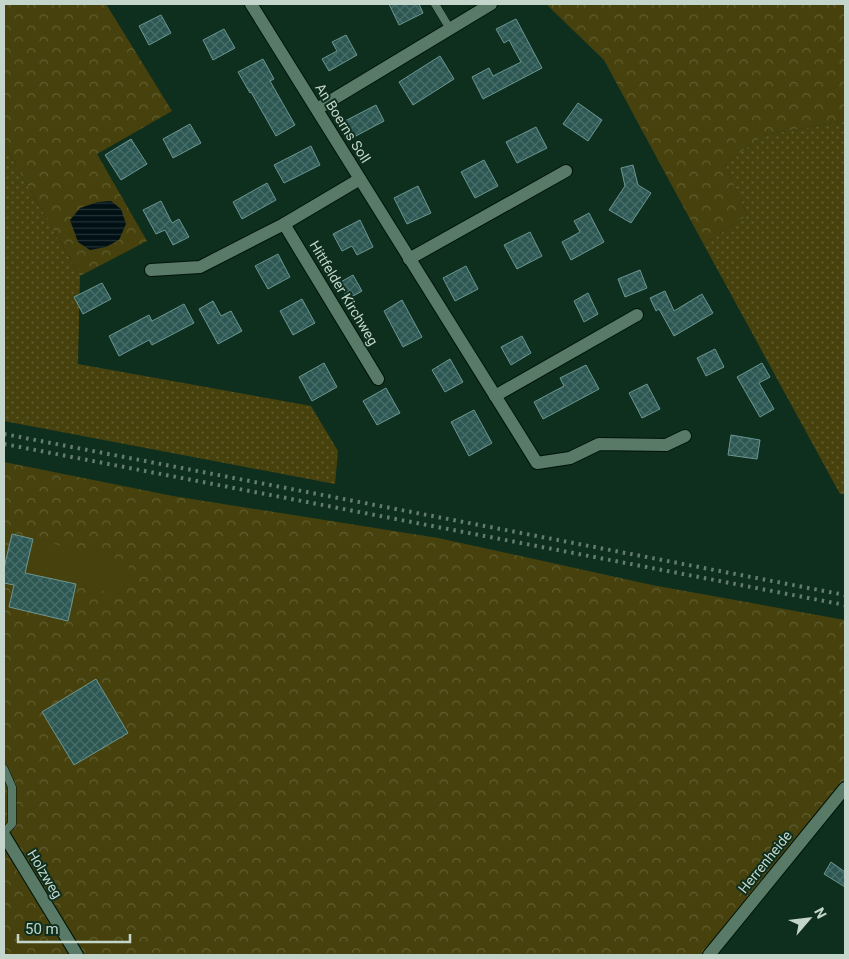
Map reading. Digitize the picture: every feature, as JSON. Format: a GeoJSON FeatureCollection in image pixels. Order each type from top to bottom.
{"type":"FeatureCollection","features":[{"type":"Feature","properties":{"kind":"street","name":"An Boerns Soll"},"geometry":{"type":"LineString","coordinates":[[251,4],[537,463],[570,458],[599,444],[666,446],[685,436]]}},
{"type":"Feature","properties":{"kind":"street"},"geometry":{"type":"LineString","coordinates":[[317,109],[491,4]]}},
{"type":"Feature","properties":{"kind":"street"},"geometry":{"type":"LineString","coordinates":[[409,259],[566,171]]}},
{"type":"Feature","properties":{"kind":"street"},"geometry":{"type":"LineString","coordinates":[[151,270],[200,267],[284,224],[360,179]]}},
{"type":"Feature","properties":{"kind":"street","name":"Hittfelder Kirchweg"},"geometry":{"type":"LineString","coordinates":[[284,224],[378,379]]}},
{"type":"Feature","properties":{"kind":"street"},"geometry":{"type":"LineString","coordinates":[[495,396],[637,315]]}},
{"type":"Feature","properties":{"kind":"street","name":"Herrenheide"},"geometry":{"type":"LineString","coordinates":[[709,955],[845,788]]}},
{"type":"Feature","properties":{"kind":"street","name":"Holzweg"},"geometry":{"type":"LineString","coordinates":[[4,833],[77,955]]}},
{"type":"Feature","properties":{"kind":"lane"},"geometry":{"type":"LineString","coordinates":[[435,4],[450,29]]}},
{"type":"Feature","properties":{"kind":"lane"},"geometry":{"type":"LineString","coordinates":[[4,769],[12,787],[12,824],[4,833]]}},
{"type":"Feature","properties":{"kind":"green space"},"geometry":{"type":"Polygon","coordinates":[[[4,4],[106,4],[172,111],[97,154],[147,241],[80,276],[4,145],[4,4]]]}},
{"type":"Feature","properties":{"kind":"green space"},"geometry":{"type":"Polygon","coordinates":[[[546,4],[845,4],[845,121],[764,135],[725,164],[747,215],[704,245],[604,60],[546,4]]]}},
{"type":"Feature","properties":{"kind":"green space"},"geometry":{"type":"Polygon","coordinates":[[[845,121],[845,494],[840,494],[704,245],[747,215],[725,164],[764,135],[845,121]]]}},
{"type":"Feature","properties":{"kind":"green space"},"geometry":{"type":"Polygon","coordinates":[[[4,145],[80,276],[78,364],[311,406],[338,451],[335,484],[4,421],[4,145]]]}},
{"type":"Feature","properties":{"kind":"green space"},"geometry":{"type":"Polygon","coordinates":[[[4,462],[173,496],[438,538],[652,585],[845,620],[845,788],[709,955],[4,955],[4,462]]]}},
{"type":"Feature","properties":{"kind":"green space"},"geometry":{"type":"Polygon","coordinates":[[[33,539],[130,562],[122,595],[25,573],[33,539]]]}},
{"type":"Feature","properties":{"kind":"shaded area"},"geometry":{"type":"Polygon","coordinates":[[[111,201],[121,209],[126,224],[119,240],[106,247],[90,250],[78,242],[70,220],[80,208],[98,202],[111,201]]]}},
{"type":"Feature","properties":{"kind":"building"},"geometry":{"type":"Polygon","coordinates":[[[389,4],[419,4],[423,13],[399,25],[389,4]]]}},
{"type":"Feature","properties":{"kind":"building"},"geometry":{"type":"Polygon","coordinates":[[[161,15],[171,33],[149,45],[139,26],[161,15]]]}},
{"type":"Feature","properties":{"kind":"building"},"geometry":{"type":"Polygon","coordinates":[[[516,19],[542,68],[483,99],[472,77],[489,68],[493,76],[521,62],[509,40],[504,43],[496,29],[516,19]]]}},
{"type":"Feature","properties":{"kind":"building"},"geometry":{"type":"Polygon","coordinates":[[[224,29],[235,48],[213,60],[203,40],[224,29]]]}},
{"type":"Feature","properties":{"kind":"building"},"geometry":{"type":"Polygon","coordinates":[[[346,35],[357,55],[329,71],[322,59],[337,51],[332,42],[346,35]]]}},
{"type":"Feature","properties":{"kind":"building"},"geometry":{"type":"Polygon","coordinates":[[[440,56],[454,79],[413,105],[399,82],[440,56]]]}},
{"type":"Feature","properties":{"kind":"building"},"geometry":{"type":"Polygon","coordinates":[[[263,59],[274,79],[270,81],[295,125],[276,136],[238,72],[263,59]]]}},
{"type":"Feature","properties":{"kind":"building"},"geometry":{"type":"Polygon","coordinates":[[[578,103],[602,120],[588,141],[563,124],[578,103]]]}},
{"type":"Feature","properties":{"kind":"building"},"geometry":{"type":"Polygon","coordinates":[[[376,105],[384,121],[354,137],[345,121],[376,105]]]}},
{"type":"Feature","properties":{"kind":"building"},"geometry":{"type":"Polygon","coordinates":[[[190,124],[201,143],[173,158],[163,139],[190,124]]]}},
{"type":"Feature","properties":{"kind":"building"},"geometry":{"type":"Polygon","coordinates":[[[536,127],[547,148],[517,163],[506,142],[536,127]]]}},
{"type":"Feature","properties":{"kind":"building"},"geometry":{"type":"Polygon","coordinates":[[[131,139],[147,164],[121,180],[105,155],[131,139]]]}},
{"type":"Feature","properties":{"kind":"building"},"geometry":{"type":"Polygon","coordinates":[[[311,146],[320,165],[284,183],[274,165],[311,146]]]}},
{"type":"Feature","properties":{"kind":"building"},"geometry":{"type":"Polygon","coordinates":[[[484,160],[498,186],[475,198],[461,172],[484,160]]]}},
{"type":"Feature","properties":{"kind":"building"},"geometry":{"type":"Polygon","coordinates":[[[633,165],[638,185],[651,193],[631,223],[609,210],[625,186],[621,168],[633,165]]]}},
{"type":"Feature","properties":{"kind":"building"},"geometry":{"type":"Polygon","coordinates":[[[267,183],[276,200],[242,219],[233,202],[267,183]]]}},
{"type":"Feature","properties":{"kind":"building"},"geometry":{"type":"Polygon","coordinates":[[[418,186],[431,213],[407,224],[394,198],[418,186]]]}},
{"type":"Feature","properties":{"kind":"building"},"geometry":{"type":"Polygon","coordinates":[[[161,201],[172,223],[179,219],[189,237],[173,245],[165,230],[156,234],[143,210],[161,201]]]}},
{"type":"Feature","properties":{"kind":"building"},"geometry":{"type":"Polygon","coordinates":[[[589,213],[604,242],[571,260],[562,242],[580,232],[574,221],[589,213]]]}},
{"type":"Feature","properties":{"kind":"building"},"geometry":{"type":"Polygon","coordinates":[[[360,220],[373,247],[357,255],[352,246],[342,251],[333,234],[360,220]]]}},
{"type":"Feature","properties":{"kind":"building"},"geometry":{"type":"Polygon","coordinates":[[[530,232],[542,256],[517,269],[504,245],[530,232]]]}},
{"type":"Feature","properties":{"kind":"building"},"geometry":{"type":"Polygon","coordinates":[[[278,254],[290,277],[268,289],[255,266],[278,254]]]}},
{"type":"Feature","properties":{"kind":"building"},"geometry":{"type":"Polygon","coordinates":[[[466,266],[478,289],[455,301],[443,278],[466,266]]]}},
{"type":"Feature","properties":{"kind":"building"},"geometry":{"type":"Polygon","coordinates":[[[640,270],[647,288],[625,297],[618,279],[640,270]]]}},
{"type":"Feature","properties":{"kind":"building"},"geometry":{"type":"Polygon","coordinates":[[[353,275],[362,291],[348,299],[339,283],[353,275]]]}},
{"type":"Feature","properties":{"kind":"building"},"geometry":{"type":"Polygon","coordinates":[[[102,283],[111,299],[83,314],[74,297],[102,283]]]}},
{"type":"Feature","properties":{"kind":"building"},"geometry":{"type":"Polygon","coordinates":[[[665,291],[674,311],[702,294],[713,313],[674,336],[659,309],[656,311],[650,298],[665,291]]]}},
{"type":"Feature","properties":{"kind":"building"},"geometry":{"type":"Polygon","coordinates":[[[588,293],[598,314],[584,322],[574,301],[588,293]]]}},
{"type":"Feature","properties":{"kind":"building"},"geometry":{"type":"Polygon","coordinates":[[[302,299],[315,323],[293,335],[280,311],[302,299]]]}},
{"type":"Feature","properties":{"kind":"building"},"geometry":{"type":"Polygon","coordinates":[[[402,300],[422,337],[403,347],[384,311],[402,300]]]}},
{"type":"Feature","properties":{"kind":"building"},"geometry":{"type":"Polygon","coordinates":[[[213,301],[221,316],[231,311],[242,331],[218,344],[199,309],[213,301]]]}},
{"type":"Feature","properties":{"kind":"building"},"geometry":{"type":"Polygon","coordinates":[[[184,304],[194,323],[152,345],[149,340],[119,356],[109,336],[149,315],[152,321],[184,304]]]}},
{"type":"Feature","properties":{"kind":"building"},"geometry":{"type":"Polygon","coordinates":[[[522,336],[531,353],[511,365],[501,347],[522,336]]]}},
{"type":"Feature","properties":{"kind":"building"},"geometry":{"type":"Polygon","coordinates":[[[715,349],[724,367],[706,376],[697,358],[715,349]]]}},
{"type":"Feature","properties":{"kind":"building"},"geometry":{"type":"Polygon","coordinates":[[[450,359],[463,382],[445,392],[432,370],[450,359]]]}},
{"type":"Feature","properties":{"kind":"building"},"geometry":{"type":"Polygon","coordinates":[[[324,363],[337,387],[312,401],[299,377],[324,363]]]}},
{"type":"Feature","properties":{"kind":"building"},"geometry":{"type":"Polygon","coordinates":[[[762,363],[770,377],[759,383],[774,409],[760,417],[737,377],[762,363]]]}},
{"type":"Feature","properties":{"kind":"building"},"geometry":{"type":"Polygon","coordinates":[[[586,365],[599,389],[543,419],[534,402],[564,386],[560,378],[586,365]]]}},
{"type":"Feature","properties":{"kind":"building"},"geometry":{"type":"Polygon","coordinates":[[[647,384],[660,409],[642,418],[629,393],[647,384]]]}},
{"type":"Feature","properties":{"kind":"building"},"geometry":{"type":"Polygon","coordinates":[[[386,388],[400,413],[377,425],[363,401],[386,388]]]}},
{"type":"Feature","properties":{"kind":"building"},"geometry":{"type":"Polygon","coordinates":[[[474,410],[492,443],[469,456],[451,422],[474,410]]]}},
{"type":"Feature","properties":{"kind":"building"},"geometry":{"type":"Polygon","coordinates":[[[731,435],[760,440],[757,459],[728,455],[731,435]]]}},
{"type":"Feature","properties":{"kind":"building"},"geometry":{"type":"Polygon","coordinates":[[[12,534],[33,539],[25,573],[76,584],[68,621],[9,607],[14,585],[4,583],[4,568],[12,534]]]}},
{"type":"Feature","properties":{"kind":"building"},"geometry":{"type":"Polygon","coordinates":[[[96,679],[128,733],[74,765],[42,712],[96,679]]]}},
{"type":"Feature","properties":{"kind":"building"},"geometry":{"type":"Polygon","coordinates":[[[831,862],[845,872],[845,887],[824,874],[831,862]]]}},
{"type":"Feature","properties":{"kind":"railway"},"geometry":{"type":"LineString","coordinates":[[4,434],[845,595]]}},
{"type":"Feature","properties":{"kind":"railway"},"geometry":{"type":"LineString","coordinates":[[4,444],[845,605]]}}]}
